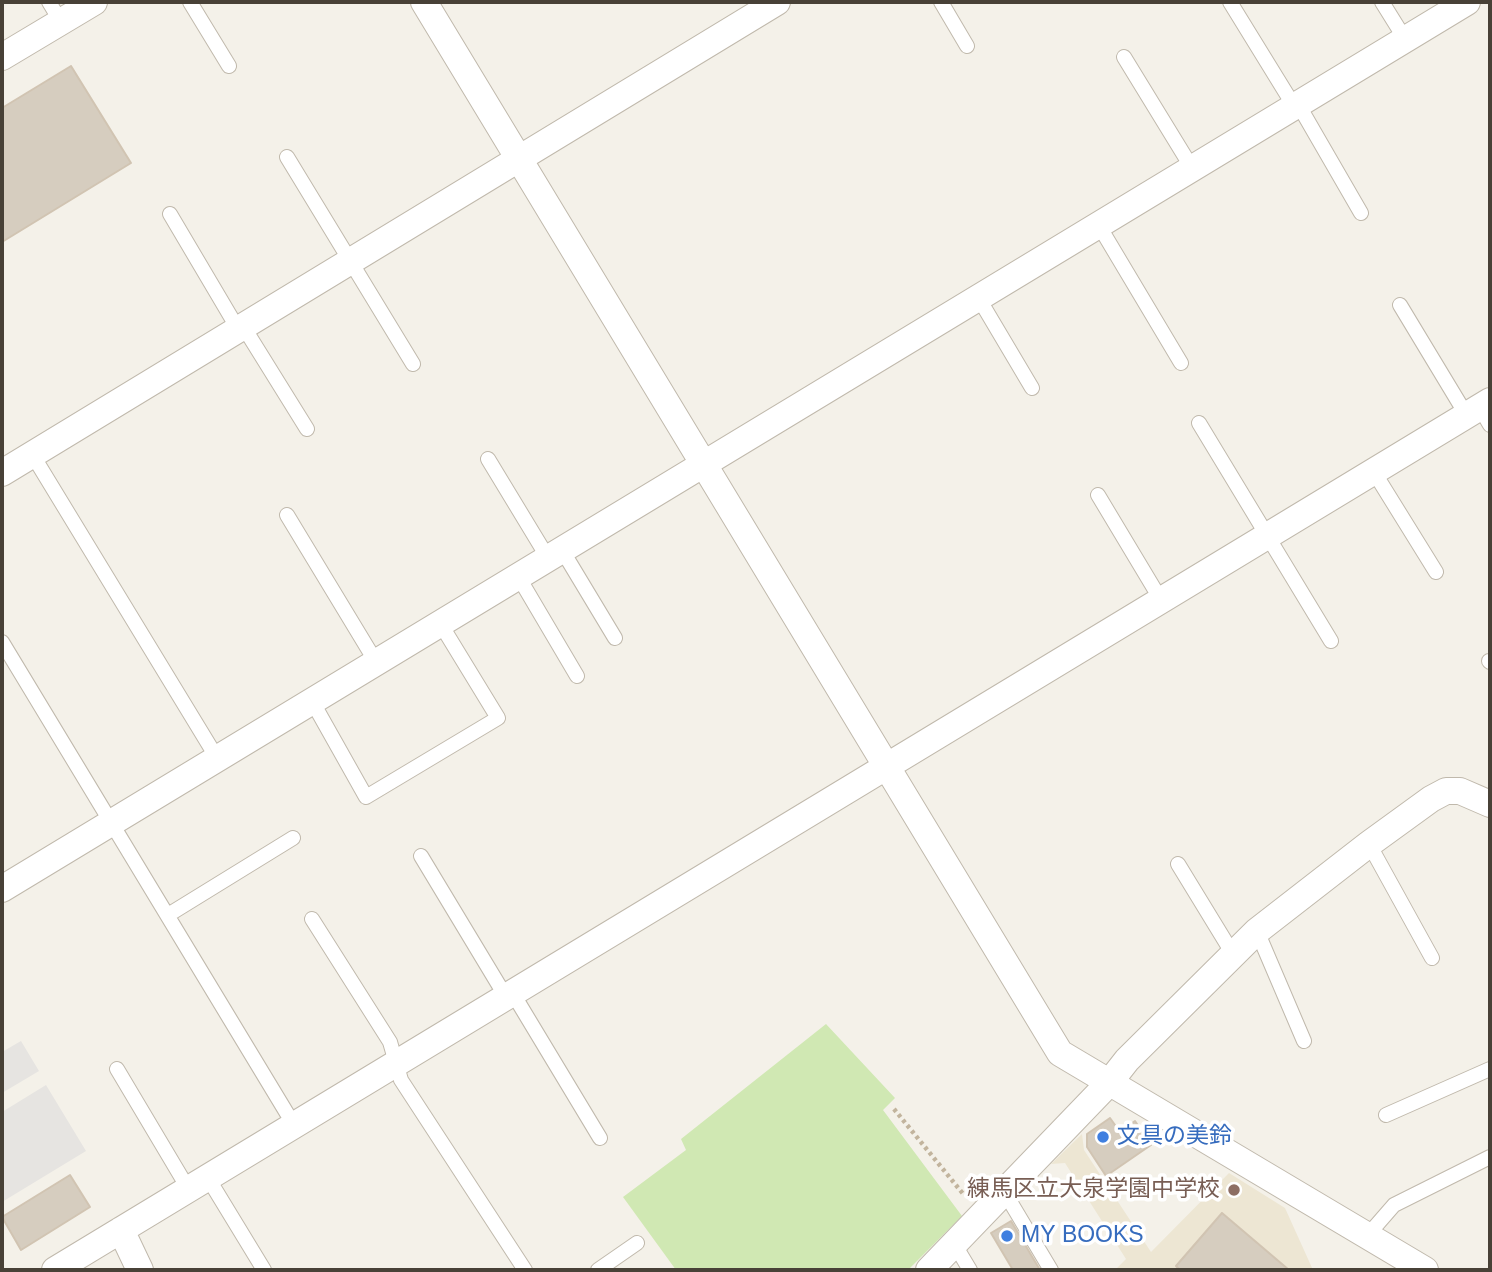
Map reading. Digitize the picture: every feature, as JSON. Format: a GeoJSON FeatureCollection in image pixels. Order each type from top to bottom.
{"type":"FeatureCollection","features":[{"type":"Feature","properties":{"kind":"street"},"geometry":{"type":"LineString","coordinates":[[2,57],[55,12],[94,2]]}},
{"type":"Feature","properties":{"kind":"street"},"geometry":{"type":"LineString","coordinates":[[424,2],[1060,1053],[1425,1270]]}},
{"type":"Feature","properties":{"kind":"street"},"geometry":{"type":"LineString","coordinates":[[2,473],[777,2]]}},
{"type":"Feature","properties":{"kind":"street"},"geometry":{"type":"LineString","coordinates":[[3,886],[1467,2]]}},
{"type":"Feature","properties":{"kind":"street"},"geometry":{"type":"LineString","coordinates":[[55,1270],[1266,536],[1482,412]]}},
{"type":"Feature","properties":{"kind":"street"},"geometry":{"type":"LineString","coordinates":[[929,1270],[1109,1083],[1127,1060],[1257,932],[1368,844],[1431,799],[1447,791],[1460,791],[1490,804]]}},
{"type":"Feature","properties":{"kind":"street"},"geometry":{"type":"LineString","coordinates":[[121,1230],[140,1270]]}},
{"type":"Feature","properties":{"kind":"lane"},"geometry":{"type":"LineString","coordinates":[[190,2],[229,66]]}},
{"type":"Feature","properties":{"kind":"lane"},"geometry":{"type":"LineString","coordinates":[[941,2],[967,46]]}},
{"type":"Feature","properties":{"kind":"lane"},"geometry":{"type":"LineString","coordinates":[[1230,2],[1361,213]]}},
{"type":"Feature","properties":{"kind":"lane"},"geometry":{"type":"LineString","coordinates":[[1382,2],[1405,39]]}},
{"type":"Feature","properties":{"kind":"lane"},"geometry":{"type":"LineString","coordinates":[[1124,57],[1192,168]]}},
{"type":"Feature","properties":{"kind":"lane"},"geometry":{"type":"LineString","coordinates":[[287,157],[414,364]]}},
{"type":"Feature","properties":{"kind":"lane"},"geometry":{"type":"LineString","coordinates":[[170,215],[307,429]]}},
{"type":"Feature","properties":{"kind":"lane"},"geometry":{"type":"LineString","coordinates":[[1098,224],[1181,363]]}},
{"type":"Feature","properties":{"kind":"lane"},"geometry":{"type":"LineString","coordinates":[[978,298],[1032,388]]}},
{"type":"Feature","properties":{"kind":"lane"},"geometry":{"type":"LineString","coordinates":[[1401,305],[1482,412]]}},
{"type":"Feature","properties":{"kind":"lane"},"geometry":{"type":"LineString","coordinates":[[1199,423],[1331,641]]}},
{"type":"Feature","properties":{"kind":"lane"},"geometry":{"type":"LineString","coordinates":[[32,454],[217,758]]}},
{"type":"Feature","properties":{"kind":"lane"},"geometry":{"type":"LineString","coordinates":[[488,459],[615,638]]}},
{"type":"Feature","properties":{"kind":"lane"},"geometry":{"type":"LineString","coordinates":[[1374,472],[1436,572]]}},
{"type":"Feature","properties":{"kind":"lane"},"geometry":{"type":"LineString","coordinates":[[1098,495],[1161,600]]}},
{"type":"Feature","properties":{"kind":"lane"},"geometry":{"type":"LineString","coordinates":[[287,515],[376,662]]}},
{"type":"Feature","properties":{"kind":"lane"},"geometry":{"type":"LineString","coordinates":[[518,576],[577,676]]}},
{"type":"Feature","properties":{"kind":"lane"},"geometry":{"type":"LineString","coordinates":[[312,701],[366,797],[498,718],[440,623]]}},
{"type":"Feature","properties":{"kind":"lane"},"geometry":{"type":"LineString","coordinates":[[2,642],[294,1125]]}},
{"type":"Feature","properties":{"kind":"lane"},"geometry":{"type":"LineString","coordinates":[[168,915],[293,838]]}},
{"type":"Feature","properties":{"kind":"lane"},"geometry":{"type":"LineString","coordinates":[[1368,844],[1432,958]]}},
{"type":"Feature","properties":{"kind":"lane"},"geometry":{"type":"LineString","coordinates":[[421,856],[600,1138]]}},
{"type":"Feature","properties":{"kind":"lane"},"geometry":{"type":"LineString","coordinates":[[1178,864],[1233,954]]}},
{"type":"Feature","properties":{"kind":"lane"},"geometry":{"type":"LineString","coordinates":[[312,919],[390,1042],[401,1080],[525,1270]]}},
{"type":"Feature","properties":{"kind":"lane"},"geometry":{"type":"LineString","coordinates":[[1257,932],[1304,1041]]}},
{"type":"Feature","properties":{"kind":"lane"},"geometry":{"type":"LineString","coordinates":[[117,1069],[198,1184],[264,1270]]}},
{"type":"Feature","properties":{"kind":"lane"},"geometry":{"type":"LineString","coordinates":[[1386,1115],[1490,1069]]}},
{"type":"Feature","properties":{"kind":"lane"},"geometry":{"type":"LineString","coordinates":[[1367,1236],[1394,1205],[1490,1157]]}},
{"type":"Feature","properties":{"kind":"lane"},"geometry":{"type":"LineString","coordinates":[[1005,1193],[1051,1270]]}},
{"type":"Feature","properties":{"kind":"lane"},"geometry":{"type":"LineString","coordinates":[[598,1270],[637,1243]]}},
{"type":"Feature","properties":{"kind":"lane"},"geometry":{"type":"LineString","coordinates":[[955,1245],[970,1270]]}},
{"type":"Feature","properties":{"kind":"path"},"geometry":{"type":"LineString","coordinates":[[894,1109],[981,1217]]}},
{"type":"Feature","properties":{"kind":"shaded area"},"geometry":{"type":"Polygon","coordinates":[[[21,1041],[39,1071],[2,1093],[2,1052],[21,1041]]]}},
{"type":"Feature","properties":{"kind":"shaded area"},"geometry":{"type":"Polygon","coordinates":[[[46,1085],[86,1151],[2,1202],[2,1112],[46,1085]]]}},
{"type":"Feature","properties":{"kind":"shaded area","name":"練馬区立大泉学園中学校"},"geometry":{"type":"Polygon","coordinates":[[[1082,1134],[1084,1150],[1151,1252],[1229,1173],[1285,1208],[1313,1270],[1115,1270],[1126,1259],[1065,1163],[1051,1164],[1082,1134]]]}},
{"type":"Feature","properties":{"kind":"green space"},"geometry":{"type":"Polygon","coordinates":[[[826,1024],[895,1098],[883,1110],[962,1216],[908,1270],[676,1270],[623,1197],[686,1150],[681,1139],[826,1024]]]}},
{"type":"Feature","properties":{"kind":"building"},"geometry":{"type":"Polygon","coordinates":[[[71,66],[131,163],[2,242],[2,108],[71,66]]]}},
{"type":"Feature","properties":{"kind":"building"},"geometry":{"type":"Polygon","coordinates":[[[1110,1118],[1120,1132],[1135,1121],[1151,1145],[1106,1176],[1087,1147],[1087,1134],[1110,1118]]]}},
{"type":"Feature","properties":{"kind":"building"},"geometry":{"type":"Polygon","coordinates":[[[70,1175],[90,1207],[21,1250],[2,1217],[70,1175]]]}},
{"type":"Feature","properties":{"kind":"building"},"geometry":{"type":"Polygon","coordinates":[[[1222,1213],[1289,1270],[1180,1270],[1176,1266],[1222,1213]]]}},
{"type":"Feature","properties":{"kind":"building"},"geometry":{"type":"Polygon","coordinates":[[[1011,1221],[1040,1270],[1013,1270],[991,1233],[1011,1221]]]}},
{"type":"Feature","properties":{"kind":"place","name":"文具の美鈴"},"geometry":{"type":"Point","coordinates":[1103,1137]}},
{"type":"Feature","properties":{"kind":"place","name":"練馬区立大泉学園中学校"},"geometry":{"type":"Point","coordinates":[1234,1190]}},
{"type":"Feature","properties":{"kind":"place","name":"MY BOOKS"},"geometry":{"type":"Point","coordinates":[1007,1236]}}]}
